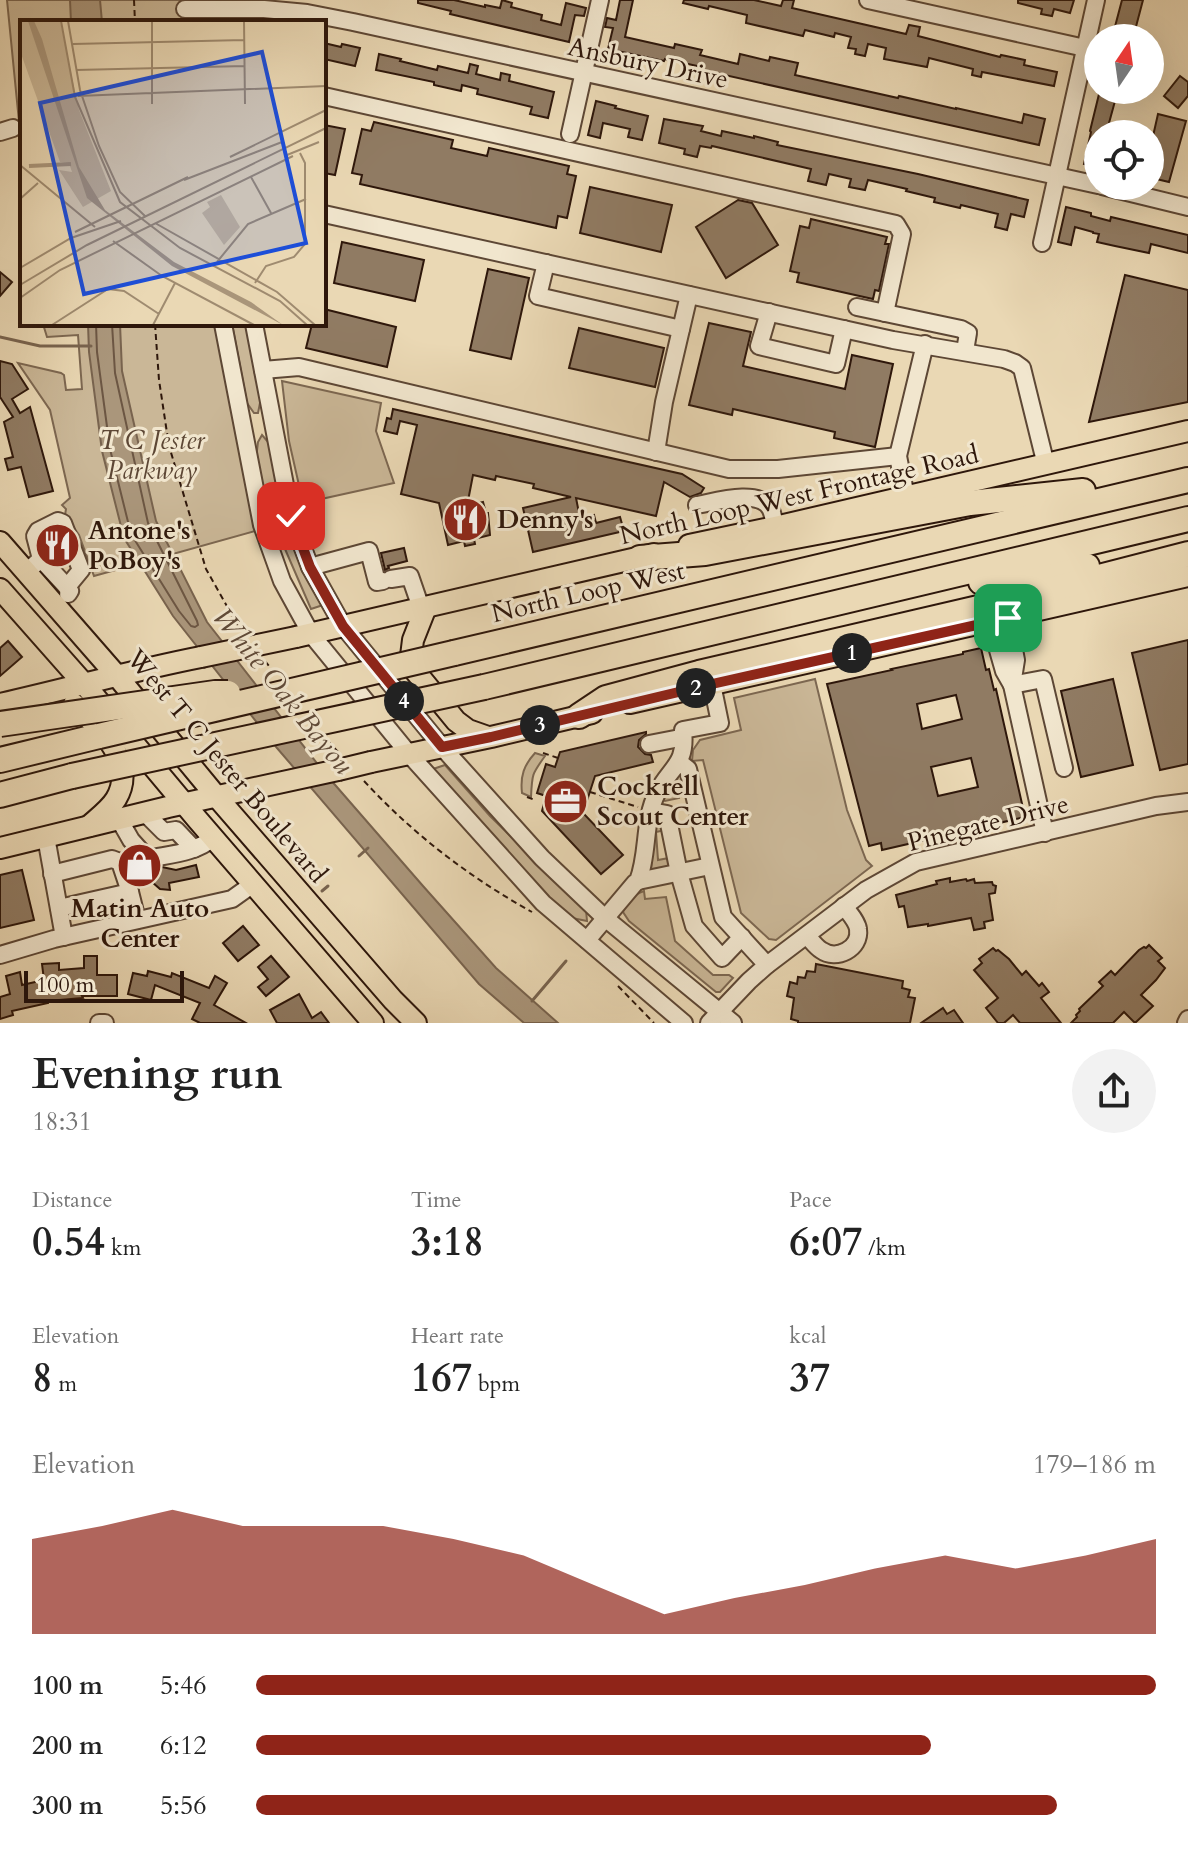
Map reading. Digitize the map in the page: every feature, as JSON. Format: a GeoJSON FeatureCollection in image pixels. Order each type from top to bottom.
{"type":"FeatureCollection","features":[{"type":"Feature","properties":{"kind":"highway"},"geometry":{"type":"LineString","coordinates":[[640,558],[705,553],[970,503],[1187,480]]}},
{"type":"Feature","properties":{"kind":"highway","name":"North Loop West"},"geometry":{"type":"LineString","coordinates":[[0,760],[1187,480]]}},
{"type":"Feature","properties":{"kind":"highway"},"geometry":{"type":"LineString","coordinates":[[0,795],[72,776],[484,687],[1188,519]]}},
{"type":"Feature","properties":{"kind":"highway"},"geometry":{"type":"LineString","coordinates":[[928,581],[987,583],[1118,561],[1188,553]]}},
{"type":"Feature","properties":{"kind":"highway"},"geometry":{"type":"LineString","coordinates":[[579,716],[606,698],[699,673],[993,616],[1188,553]]}},
{"type":"Feature","properties":{"kind":"highway"},"geometry":{"type":"LineString","coordinates":[[0,724],[215,693],[274,694]]}},
{"type":"Feature","properties":{"kind":"main road","name":"North Loop West Frontage Road"},"geometry":{"type":"LineString","coordinates":[[0,704],[147,667],[303,636],[1188,431]]}},
{"type":"Feature","properties":{"kind":"main road","name":"West T C Jester Boulevard"},"geometry":{"type":"LineString","coordinates":[[0,542],[33,565],[55,606],[216,796],[416,1023]]}},
{"type":"Feature","properties":{"kind":"main road"},"geometry":{"type":"LineString","coordinates":[[0,848],[185,803],[491,737],[993,616],[1188,576]]}},
{"type":"Feature","properties":{"kind":"main road"},"geometry":{"type":"LineString","coordinates":[[0,589],[373,1023]]}},
{"type":"Feature","properties":{"kind":"main road"},"geometry":{"type":"LineString","coordinates":[[423,607],[413,640],[411,656],[415,671],[456,721],[468,730],[491,737]]}},
{"type":"Feature","properties":{"kind":"main road"},"geometry":{"type":"LineString","coordinates":[[41,695],[73,703],[93,721],[121,759],[123,778],[115,801],[89,826]]}},
{"type":"Feature","properties":{"kind":"street"},"geometry":{"type":"LineString","coordinates":[[570,134],[600,0]]}},
{"type":"Feature","properties":{"kind":"street"},"geometry":{"type":"LineString","coordinates":[[868,0],[1084,48]]}},
{"type":"Feature","properties":{"kind":"street"},"geometry":{"type":"LineString","coordinates":[[1090,24],[1096,0]]}},
{"type":"Feature","properties":{"kind":"street","name":"Ansbury Drive"},"geometry":{"type":"LineString","coordinates":[[186,10],[264,9],[307,13],[1084,182]]}},
{"type":"Feature","properties":{"kind":"street"},"geometry":{"type":"LineString","coordinates":[[1042,243],[1084,52]]}},
{"type":"Feature","properties":{"kind":"street"},"geometry":{"type":"LineString","coordinates":[[326,96],[896,224],[902,234],[885,313]]}},
{"type":"Feature","properties":{"kind":"street","name":"Ansbury Drive"},"geometry":{"type":"LineString","coordinates":[[1159,200],[1188,207]]}},
{"type":"Feature","properties":{"kind":"street"},"geometry":{"type":"LineString","coordinates":[[326,214],[893,340],[1004,359],[1022,368],[1046,465]]}},
{"type":"Feature","properties":{"kind":"street"},"geometry":{"type":"LineString","coordinates":[[546,263],[538,296],[681,329]]}},
{"type":"Feature","properties":{"kind":"street"},"geometry":{"type":"LineString","coordinates":[[656,452],[664,402],[689,295]]}},
{"type":"Feature","properties":{"kind":"street"},"geometry":{"type":"LineString","coordinates":[[857,307],[961,329],[968,333],[965,351]]}},
{"type":"Feature","properties":{"kind":"street"},"geometry":{"type":"LineString","coordinates":[[769,312],[759,346],[836,364],[844,329]]}},
{"type":"Feature","properties":{"kind":"street"},"geometry":{"type":"LineString","coordinates":[[223,326],[258,508],[267,541],[303,636],[543,903],[684,1023]]}},
{"type":"Feature","properties":{"kind":"street"},"geometry":{"type":"LineString","coordinates":[[254,326],[291,516],[310,567],[343,626],[442,747],[542,858],[714,1017],[733,1023]]}},
{"type":"Feature","properties":{"kind":"street"},"geometry":{"type":"LineString","coordinates":[[906,497],[898,456],[925,344]]}},
{"type":"Feature","properties":{"kind":"street"},"geometry":{"type":"LineString","coordinates":[[263,370],[299,367],[729,469],[778,469],[898,456]]}},
{"type":"Feature","properties":{"kind":"street"},"geometry":{"type":"LineString","coordinates":[[243,429],[273,424]]}},
{"type":"Feature","properties":{"kind":"street"},"geometry":{"type":"LineString","coordinates":[[697,505],[739,497],[750,498],[769,507],[775,527]]}},
{"type":"Feature","properties":{"kind":"street"},"geometry":{"type":"LineString","coordinates":[[55,606],[70,591],[33,565],[35,536],[38,531],[58,521],[63,523],[81,570],[67,587]]}},
{"type":"Feature","properties":{"kind":"street"},"geometry":{"type":"LineString","coordinates":[[310,567],[369,551],[377,582],[410,576],[423,607]]}},
{"type":"Feature","properties":{"kind":"street"},"geometry":{"type":"LineString","coordinates":[[993,616],[1045,833]]}},
{"type":"Feature","properties":{"kind":"street"},"geometry":{"type":"LineString","coordinates":[[1012,685],[1043,679],[1064,768]]}},
{"type":"Feature","properties":{"kind":"street"},"geometry":{"type":"LineString","coordinates":[[587,940],[638,881],[644,867],[651,811],[657,793],[679,762],[685,743],[683,730],[720,723],[712,684]]}},
{"type":"Feature","properties":{"kind":"street"},"geometry":{"type":"LineString","coordinates":[[649,744],[680,738]]}},
{"type":"Feature","properties":{"kind":"street"},"geometry":{"type":"LineString","coordinates":[[679,762],[688,769],[723,917],[767,965]]}},
{"type":"Feature","properties":{"kind":"street","name":"Pinegate Drive"},"geometry":{"type":"LineString","coordinates":[[714,1017],[767,965],[866,890],[916,862],[1156,806],[1188,802]]}},
{"type":"Feature","properties":{"kind":"street"},"geometry":{"type":"LineString","coordinates":[[651,811],[667,814],[694,926],[722,958],[742,937]]}},
{"type":"Feature","properties":{"kind":"street"},"geometry":{"type":"LineString","coordinates":[[145,813],[164,832]]}},
{"type":"Feature","properties":{"kind":"street"},"geometry":{"type":"LineString","coordinates":[[119,819],[131,840],[148,859],[194,849],[213,838]]}},
{"type":"Feature","properties":{"kind":"street"},"geometry":{"type":"LineString","coordinates":[[131,840],[176,830],[194,849]]}},
{"type":"Feature","properties":{"kind":"street"},"geometry":{"type":"LineString","coordinates":[[46,837],[64,937]]}},
{"type":"Feature","properties":{"kind":"street"},"geometry":{"type":"LineString","coordinates":[[52,874],[117,860],[137,920]]}},
{"type":"Feature","properties":{"kind":"street"},"geometry":{"type":"LineString","coordinates":[[638,881],[710,866]]}},
{"type":"Feature","properties":{"kind":"street"},"geometry":{"type":"LineString","coordinates":[[0,955],[64,937],[232,899],[253,884]]}},
{"type":"Feature","properties":{"kind":"street"},"geometry":{"type":"LineString","coordinates":[[59,908],[130,892]]}},
{"type":"Feature","properties":{"kind":"street"},"geometry":{"type":"LineString","coordinates":[[807,936],[822,952],[840,954],[849,950],[857,942],[859,932],[844,906]]}},
{"type":"Feature","properties":{"kind":"street"},"geometry":{"type":"LineString","coordinates":[[99,1023],[105,1023]]}},
{"type":"Feature","properties":{"kind":"path"},"geometry":{"type":"LineString","coordinates":[[134,0],[135,20]]}},
{"type":"Feature","properties":{"kind":"path"},"geometry":{"type":"LineString","coordinates":[[543,753],[558,758]]}},
{"type":"Feature","properties":{"kind":"path"},"geometry":{"type":"LineString","coordinates":[[590,792],[651,811]]}},
{"type":"Feature","properties":{"kind":"path"},"geometry":{"type":"LineString","coordinates":[[527,797],[535,800]]}},
{"type":"Feature","properties":{"kind":"green space"},"geometry":{"type":"Polygon","coordinates":[[[7,0],[184,0],[185,20],[20,20],[20,132],[7,0]]]}},
{"type":"Feature","properties":{"kind":"green space","name":"T C Jester Parkway"},"geometry":{"type":"Polygon","coordinates":[[[44,326],[218,326],[259,530],[94,576],[79,535],[62,505],[70,498],[50,410],[18,363],[61,373],[66,390],[82,389],[78,335],[47,337],[44,326]]]}},
{"type":"Feature","properties":{"kind":"green space"},"geometry":{"type":"Polygon","coordinates":[[[232,326],[248,326],[261,398],[258,413],[254,413],[247,403],[232,326]]]}},
{"type":"Feature","properties":{"kind":"green space"},"geometry":{"type":"Polygon","coordinates":[[[282,381],[381,403],[376,431],[394,483],[303,503],[289,441],[282,381]]]}},
{"type":"Feature","properties":{"kind":"green space"},"geometry":{"type":"Polygon","coordinates":[[[262,435],[275,450],[323,605],[311,609],[265,498],[256,459],[262,435]]]}},
{"type":"Feature","properties":{"kind":"green space"},"geometry":{"type":"Polygon","coordinates":[[[815,679],[847,810],[866,860],[872,866],[776,940],[769,939],[741,913],[703,760],[692,761],[693,750],[700,740],[741,730],[734,698],[815,679]]]}},
{"type":"Feature","properties":{"kind":"green space"},"geometry":{"type":"Polygon","coordinates":[[[535,753],[545,756],[534,775],[531,797],[522,793],[522,776],[535,753]]]}},
{"type":"Feature","properties":{"kind":"green space"},"geometry":{"type":"Polygon","coordinates":[[[445,765],[490,816],[586,910],[587,921],[572,918],[557,907],[433,769],[445,765]]]}},
{"type":"Feature","properties":{"kind":"green space"},"geometry":{"type":"Polygon","coordinates":[[[682,772],[686,783],[677,786],[679,798],[665,801],[663,799],[669,784],[682,772]]]}},
{"type":"Feature","properties":{"kind":"green space"},"geometry":{"type":"Polygon","coordinates":[[[654,822],[665,830],[656,832],[658,860],[669,858],[673,872],[651,871],[654,822]]]}},
{"type":"Feature","properties":{"kind":"green space"},"geometry":{"type":"Polygon","coordinates":[[[644,891],[645,899],[666,897],[675,941],[713,975],[733,978],[720,992],[716,992],[629,921],[623,912],[625,908],[631,899],[644,891]]]}},
{"type":"Feature","properties":{"kind":"water"},"geometry":{"type":"Polygon","coordinates":[[[70,0],[100,0],[102,20],[71,20],[70,0]]]}},
{"type":"Feature","properties":{"kind":"water"},"geometry":{"type":"Polygon","coordinates":[[[88,326],[120,326],[122,371],[156,521],[207,622],[323,771],[423,886],[496,968],[558,1023],[524,1023],[479,984],[277,748],[173,616],[124,538],[102,451],[88,326]]]}},
{"type":"Feature","properties":{"kind":"building"},"geometry":{"type":"Polygon","coordinates":[[[418,0],[454,0],[500,8],[502,0],[512,3],[511,7],[542,15],[541,20],[561,25],[566,3],[586,8],[584,16],[575,15],[569,42],[450,14],[451,11],[418,3],[418,0]]]}},
{"type":"Feature","properties":{"kind":"building"},"geometry":{"type":"Polygon","coordinates":[[[620,0],[633,0],[625,37],[674,48],[675,44],[702,50],[700,55],[738,64],[740,54],[769,61],[770,57],[798,63],[795,75],[1022,123],[1024,114],[1045,119],[1039,145],[702,70],[702,67],[608,49],[613,28],[605,27],[607,18],[616,20],[620,0]]]}},
{"type":"Feature","properties":{"kind":"building"},"geometry":{"type":"Polygon","coordinates":[[[684,0],[754,0],[781,6],[783,0],[794,0],[792,8],[906,34],[909,25],[920,27],[918,36],[1000,57],[1025,60],[1024,65],[1057,72],[1054,86],[982,72],[981,77],[972,75],[973,69],[929,58],[927,67],[884,59],[886,48],[868,44],[865,56],[855,54],[856,49],[848,48],[851,37],[835,33],[834,37],[805,30],[803,36],[746,23],[747,15],[709,6],[708,9],[683,3],[684,0]]]}},
{"type":"Feature","properties":{"kind":"building"},"geometry":{"type":"Polygon","coordinates":[[[1018,0],[1074,0],[1070,13],[1054,9],[1052,16],[1041,14],[1042,9],[1018,3],[1018,0]]]}},
{"type":"Feature","properties":{"kind":"building"},"geometry":{"type":"Polygon","coordinates":[[[1122,0],[1143,0],[1137,24],[1116,24],[1122,0]]]}},
{"type":"Feature","properties":{"kind":"building"},"geometry":{"type":"Polygon","coordinates":[[[326,43],[360,48],[355,66],[326,59],[326,43]]]}},
{"type":"Feature","properties":{"kind":"building"},"geometry":{"type":"Polygon","coordinates":[[[379,54],[437,70],[438,66],[468,73],[470,64],[478,66],[476,74],[500,80],[501,73],[510,75],[509,81],[554,92],[548,118],[530,114],[532,107],[477,94],[478,89],[462,85],[461,91],[376,70],[379,54]]]}},
{"type":"Feature","properties":{"kind":"building"},"geometry":{"type":"Polygon","coordinates":[[[1180,76],[1188,82],[1188,96],[1178,108],[1164,96],[1180,76]]]}},
{"type":"Feature","properties":{"kind":"building"},"geometry":{"type":"Polygon","coordinates":[[[596,101],[648,116],[642,140],[628,137],[630,129],[603,123],[600,138],[588,135],[596,101]]]}},
{"type":"Feature","properties":{"kind":"building"},"geometry":{"type":"Polygon","coordinates":[[[1097,104],[1114,104],[1110,120],[1093,120],[1097,104]]]}},
{"type":"Feature","properties":{"kind":"building"},"geometry":{"type":"Polygon","coordinates":[[[1158,114],[1186,121],[1169,182],[1164,181],[1164,120],[1157,120],[1158,114]]]}},
{"type":"Feature","properties":{"kind":"building"},"geometry":{"type":"Polygon","coordinates":[[[664,119],[703,126],[701,131],[721,136],[722,131],[754,136],[778,142],[777,145],[1028,200],[1024,217],[1011,214],[1007,230],[995,227],[998,214],[934,202],[935,198],[907,189],[868,180],[865,190],[849,187],[851,179],[829,174],[826,185],[808,181],[811,169],[712,146],[700,146],[697,157],[684,154],[685,149],[659,143],[664,119]]]}},
{"type":"Feature","properties":{"kind":"building"},"geometry":{"type":"Polygon","coordinates":[[[374,122],[453,140],[451,148],[487,156],[489,148],[569,166],[567,174],[576,176],[567,218],[558,216],[556,228],[360,184],[362,175],[352,173],[362,129],[371,131],[374,122]]]}},
{"type":"Feature","properties":{"kind":"building"},"geometry":{"type":"Polygon","coordinates":[[[326,125],[345,129],[335,175],[326,173],[326,125]]]}},
{"type":"Feature","properties":{"kind":"building"},"geometry":{"type":"Polygon","coordinates":[[[590,187],[672,205],[661,252],[580,233],[590,187]]]}},
{"type":"Feature","properties":{"kind":"building"},"geometry":{"type":"Polygon","coordinates":[[[738,200],[752,203],[778,245],[726,278],[696,227],[738,200]]]}},
{"type":"Feature","properties":{"kind":"building"},"geometry":{"type":"Polygon","coordinates":[[[1066,207],[1110,221],[1111,217],[1188,235],[1188,253],[1151,244],[1149,253],[1097,242],[1099,234],[1075,227],[1071,245],[1058,242],[1066,207]]]}},
{"type":"Feature","properties":{"kind":"building"},"geometry":{"type":"Polygon","coordinates":[[[811,219],[887,237],[885,244],[889,244],[879,291],[875,290],[873,299],[797,282],[799,273],[790,271],[800,226],[809,228],[811,219]]]}},
{"type":"Feature","properties":{"kind":"building"},"geometry":{"type":"Polygon","coordinates":[[[342,242],[424,260],[415,301],[334,283],[342,242]]]}},
{"type":"Feature","properties":{"kind":"building"},"geometry":{"type":"Polygon","coordinates":[[[488,269],[529,278],[511,359],[470,350],[488,269]]]}},
{"type":"Feature","properties":{"kind":"building"},"geometry":{"type":"Polygon","coordinates":[[[0,272],[12,282],[0,296],[0,272]]]}},
{"type":"Feature","properties":{"kind":"building"},"geometry":{"type":"Polygon","coordinates":[[[1125,275],[1188,290],[1188,402],[1089,422],[1125,275]]]}},
{"type":"Feature","properties":{"kind":"building"},"geometry":{"type":"Polygon","coordinates":[[[326,310],[396,327],[387,367],[306,348],[312,326],[326,326],[326,310]]]}},
{"type":"Feature","properties":{"kind":"building"},"geometry":{"type":"Polygon","coordinates":[[[709,323],[751,332],[743,366],[845,389],[852,355],[893,364],[875,447],[834,438],[835,432],[733,409],[732,415],[689,405],[709,323]]]}},
{"type":"Feature","properties":{"kind":"building"},"geometry":{"type":"Polygon","coordinates":[[[579,328],[664,348],[655,387],[569,368],[579,328]]]}},
{"type":"Feature","properties":{"kind":"building"},"geometry":{"type":"Polygon","coordinates":[[[0,361],[12,364],[28,389],[12,399],[20,413],[30,407],[53,491],[29,497],[21,467],[8,470],[5,459],[13,457],[4,422],[13,417],[0,397],[0,361]]]}},
{"type":"Feature","properties":{"kind":"building"},"geometry":{"type":"Polygon","coordinates":[[[393,409],[682,474],[704,488],[701,493],[690,497],[664,482],[656,516],[576,498],[580,518],[594,515],[596,523],[620,517],[624,531],[533,552],[523,508],[571,497],[533,488],[534,484],[473,475],[467,506],[483,502],[488,513],[490,535],[474,539],[475,544],[465,546],[464,541],[448,545],[439,503],[401,494],[417,425],[400,421],[397,434],[384,431],[393,409]]]}},
{"type":"Feature","properties":{"kind":"building"},"geometry":{"type":"Polygon","coordinates":[[[56,534],[66,561],[60,564],[51,554],[47,539],[56,534]]]}},
{"type":"Feature","properties":{"kind":"building"},"geometry":{"type":"Polygon","coordinates":[[[404,548],[407,561],[388,566],[385,570],[381,553],[404,548]]]}},
{"type":"Feature","properties":{"kind":"building"},"geometry":{"type":"Polygon","coordinates":[[[1188,640],[1188,764],[1160,770],[1132,653],[1188,640]]]}},
{"type":"Feature","properties":{"kind":"building"},"geometry":{"type":"Polygon","coordinates":[[[8,641],[22,657],[0,676],[0,648],[8,641]]]}},
{"type":"Feature","properties":{"kind":"building"},"geometry":{"type":"Polygon","coordinates":[[[981,648],[986,670],[989,669],[1025,817],[882,850],[881,843],[869,846],[827,684],[981,648]],[[956,695],[917,704],[922,729],[962,719],[956,695]],[[971,758],[931,767],[938,796],[978,787],[971,758]]]}},
{"type":"Feature","properties":{"kind":"building"},"geometry":{"type":"Polygon","coordinates":[[[1113,679],[1133,765],[1081,777],[1061,691],[1113,679]]]}},
{"type":"Feature","properties":{"kind":"building","name":"Cockrell Scout Center"},"geometry":{"type":"Polygon","coordinates":[[[646,732],[639,740],[638,747],[651,755],[653,762],[595,776],[583,813],[623,855],[601,874],[542,811],[546,796],[537,793],[546,764],[555,767],[560,752],[646,732]]]}},
{"type":"Feature","properties":{"kind":"building"},"geometry":{"type":"Polygon","coordinates":[[[130,855],[145,870],[162,867],[176,870],[196,865],[199,877],[169,883],[170,890],[160,889],[142,876],[132,864],[130,855]]]}},
{"type":"Feature","properties":{"kind":"building"},"geometry":{"type":"Polygon","coordinates":[[[22,870],[34,920],[0,928],[0,875],[22,870]]]}},
{"type":"Feature","properties":{"kind":"building"},"geometry":{"type":"Polygon","coordinates":[[[950,878],[950,882],[974,879],[975,883],[992,882],[996,886],[995,893],[989,894],[993,920],[984,922],[985,928],[974,930],[971,918],[908,927],[904,906],[899,907],[896,895],[950,878]]]}},
{"type":"Feature","properties":{"kind":"building"},"geometry":{"type":"Polygon","coordinates":[[[243,926],[259,945],[238,961],[223,943],[243,926]]]}},
{"type":"Feature","properties":{"kind":"building"},"geometry":{"type":"Polygon","coordinates":[[[1149,945],[1162,958],[1158,961],[1165,968],[1141,995],[1153,1006],[1135,1023],[1124,1012],[1113,1023],[1071,1023],[1079,1009],[1103,986],[1099,982],[1111,971],[1115,975],[1139,950],[1149,945]]]}},
{"type":"Feature","properties":{"kind":"building"},"geometry":{"type":"Polygon","coordinates":[[[993,948],[1009,959],[1022,975],[1026,971],[1039,986],[1042,983],[1049,992],[1041,998],[1061,1023],[1020,1023],[1013,1015],[1004,1023],[998,1023],[986,1008],[998,998],[974,970],[982,963],[979,959],[993,948]]]}},
{"type":"Feature","properties":{"kind":"building"},"geometry":{"type":"Polygon","coordinates":[[[84,956],[97,956],[97,975],[117,975],[117,996],[82,996],[48,1001],[12,1011],[13,1015],[0,1019],[0,997],[10,994],[6,976],[20,972],[22,985],[44,980],[42,964],[59,963],[59,970],[84,968],[84,956]]]}},
{"type":"Feature","properties":{"kind":"building"},"geometry":{"type":"Polygon","coordinates":[[[271,956],[289,977],[266,996],[258,987],[268,979],[258,967],[271,956]]]}},
{"type":"Feature","properties":{"kind":"building"},"geometry":{"type":"Polygon","coordinates":[[[816,964],[903,981],[902,988],[910,990],[908,997],[915,998],[910,1023],[798,1023],[791,1019],[794,998],[787,996],[790,982],[797,984],[798,977],[805,978],[807,971],[815,972],[816,964]]]}},
{"type":"Feature","properties":{"kind":"building"},"geometry":{"type":"Polygon","coordinates":[[[148,971],[171,977],[172,973],[209,988],[215,976],[227,983],[214,1005],[246,1023],[200,1023],[192,1019],[200,1003],[155,985],[151,1000],[128,994],[133,973],[147,976],[148,971]]]}},
{"type":"Feature","properties":{"kind":"building"},"geometry":{"type":"Polygon","coordinates":[[[299,994],[312,1018],[321,1012],[329,1023],[277,1023],[270,1010],[299,994]]]}},
{"type":"Feature","properties":{"kind":"building"},"geometry":{"type":"Polygon","coordinates":[[[943,1008],[947,1014],[954,1010],[963,1023],[921,1023],[943,1008]]]}},
{"type":"Feature","properties":{"kind":"waterway"},"geometry":{"type":"LineString","coordinates":[[0,337],[40,346],[91,346]]}},
{"type":"Feature","properties":{"kind":"waterway"},"geometry":{"type":"LineString","coordinates":[[359,856],[368,848]]}},
{"type":"Feature","properties":{"kind":"waterway"},"geometry":{"type":"LineString","coordinates":[[322,891],[328,886]]}},
{"type":"Feature","properties":{"kind":"waterway"},"geometry":{"type":"LineString","coordinates":[[532,1001],[566,961]]}},
{"type":"Feature","properties":{"kind":"place","name":"Denny's"},"geometry":{"type":"Point","coordinates":[466,519]}},
{"type":"Feature","properties":{"kind":"place","name":"Antone's PoBoy's"},"geometry":{"type":"Point","coordinates":[57,545]}},
{"type":"Feature","properties":{"kind":"place","name":"Cockrell Scout Center"},"geometry":{"type":"Point","coordinates":[566,801]}},
{"type":"Feature","properties":{"kind":"place","name":"Matin Auto Center"},"geometry":{"type":"Point","coordinates":[140,865]}},
{"type":"Feature","properties":{"kind":"route"},"geometry":{"type":"LineString","coordinates":[[291,516],[310,567],[343,626],[442,747],[1008,618]]}},
{"type":"Feature","properties":{"kind":"water label","name":"White Oak Bayou"},"geometry":{"type":"Point","coordinates":[283,691]}}]}
